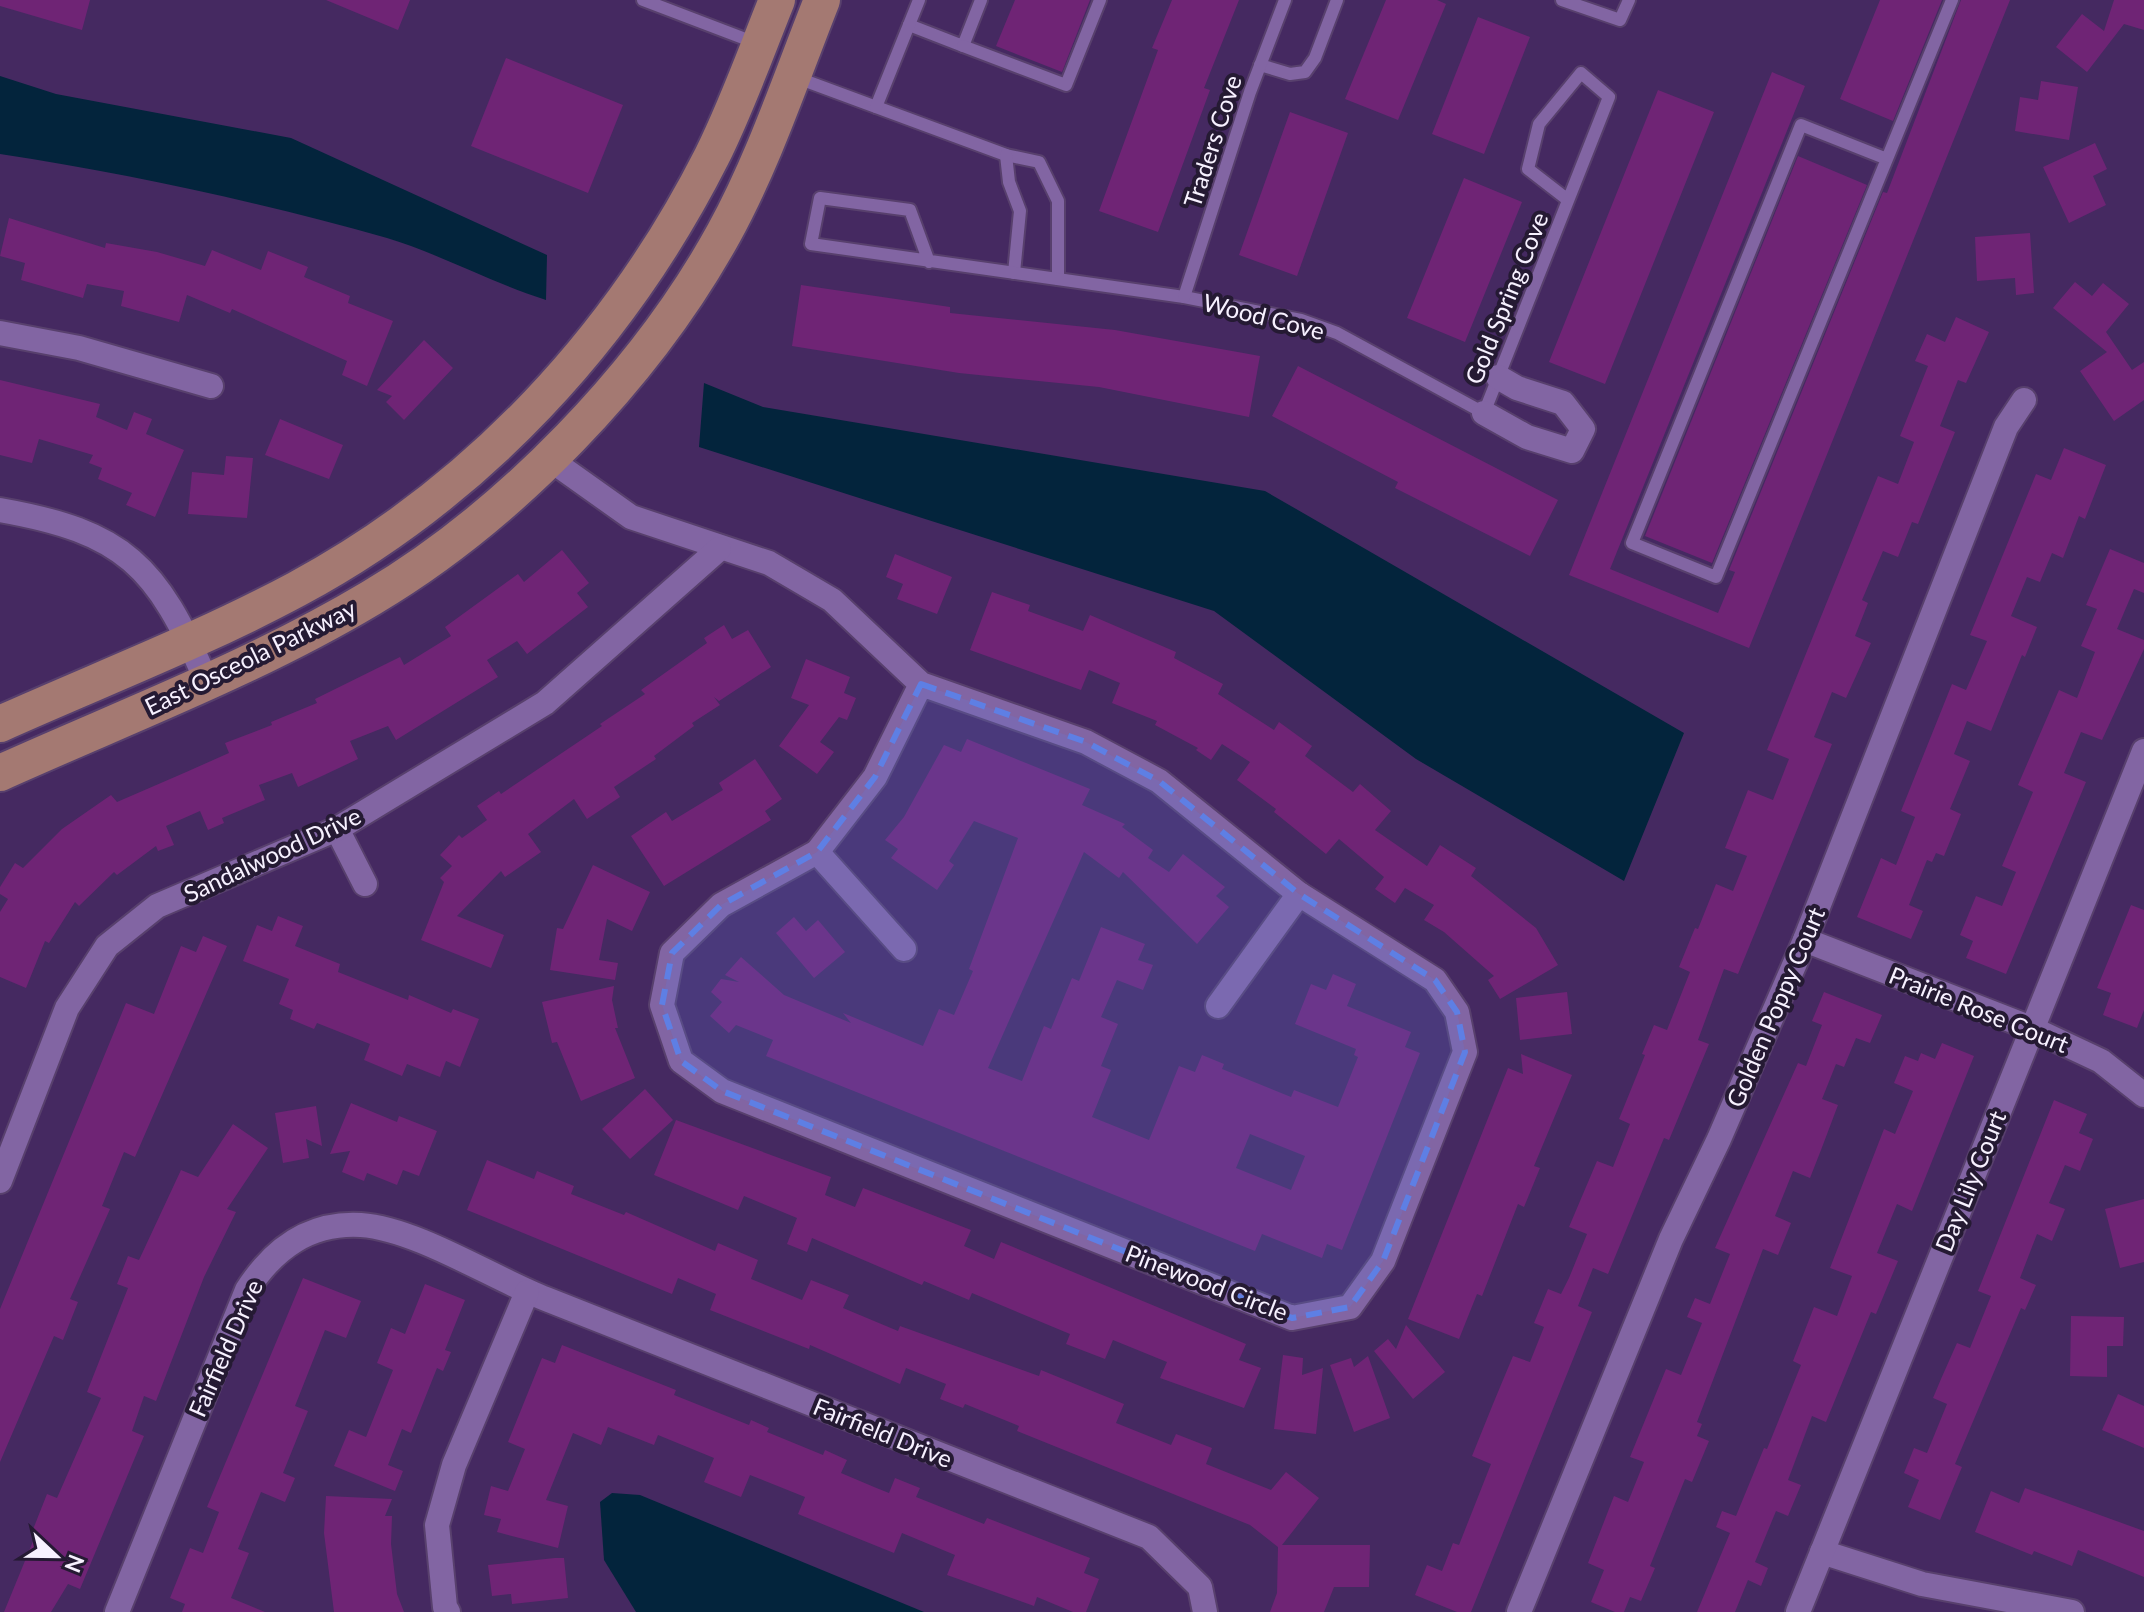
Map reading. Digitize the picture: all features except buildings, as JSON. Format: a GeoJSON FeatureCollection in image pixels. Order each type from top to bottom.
{"type":"FeatureCollection","features":[{"type":"Feature","properties":{"kind":"main road","name":"East Osceola Parkway"},"geometry":{"type":"LineString","coordinates":[[0,724],[297,589],[410,517],[464,475],[561,380],[605,327],[653,258],[713,154],[777,0]]}},
{"type":"Feature","properties":{"kind":"main road","name":"East Osceola Parkway"},"geometry":{"type":"LineString","coordinates":[[0,773],[300,637],[372,597],[442,549],[548,458],[618,384],[675,308],[724,234],[757,164],[822,0]]}},
{"type":"Feature","properties":{"kind":"main road"},"geometry":{"type":"LineString","coordinates":[[548,458],[546,436],[556,417],[630,329],[653,258]]}},
{"type":"Feature","properties":{"kind":"street"},"geometry":{"type":"LineString","coordinates":[[759,45],[792,76]]}},
{"type":"Feature","properties":{"kind":"street"},"geometry":{"type":"LineString","coordinates":[[0,333],[79,348],[211,386]]}},
{"type":"Feature","properties":{"kind":"street","name":"Wood Cove"},"geometry":{"type":"LineString","coordinates":[[1484,413],[1527,437],[1572,451],[1583,429],[1563,403],[1517,388],[1498,377]]}},
{"type":"Feature","properties":{"kind":"street","name":"Golden Poppy Court"},"geometry":{"type":"LineString","coordinates":[[1519,1612],[1671,1239],[1719,1139],[1805,940],[2006,427],[2024,400]]}},
{"type":"Feature","properties":{"kind":"street","name":"Pinewood Circle"},"geometry":{"type":"LineString","coordinates":[[548,458],[631,517],[719,549],[769,563],[832,600],[921,684],[1086,742],[1159,781],[1299,894],[1435,980],[1457,1012],[1465,1052],[1383,1261],[1350,1307],[1292,1318],[722,1091],[681,1061],[662,1005],[672,953],[721,905],[817,852],[875,777],[921,684]]}},
{"type":"Feature","properties":{"kind":"street"},"geometry":{"type":"LineString","coordinates":[[0,510],[83,532],[121,549],[152,578],[188,639],[206,680]]}},
{"type":"Feature","properties":{"kind":"street","name":"Sandalwood Drive"},"geometry":{"type":"LineString","coordinates":[[0,1181],[8,1134],[67,1008],[107,946],[157,906],[337,829],[545,703],[719,549]]}},
{"type":"Feature","properties":{"kind":"street","name":"Day Lily Court"},"geometry":{"type":"LineString","coordinates":[[1798,1612],[2144,751]]}},
{"type":"Feature","properties":{"kind":"street"},"geometry":{"type":"LineString","coordinates":[[337,829],[365,884]]}},
{"type":"Feature","properties":{"kind":"street"},"geometry":{"type":"LineString","coordinates":[[817,852],[904,949]]}},
{"type":"Feature","properties":{"kind":"street"},"geometry":{"type":"LineString","coordinates":[[1218,1006],[1299,894]]}},
{"type":"Feature","properties":{"kind":"street","name":"Prairie Rose Court"},"geometry":{"type":"LineString","coordinates":[[1805,940],[2031,1028],[2101,1061],[2144,1095]]}},
{"type":"Feature","properties":{"kind":"street","name":"Fairfield Drive"},"geometry":{"type":"LineString","coordinates":[[117,1612],[237,1309],[258,1272],[288,1244],[323,1227],[343,1225],[384,1229],[527,1292],[1149,1537],[1200,1587],[1205,1612]]}},
{"type":"Feature","properties":{"kind":"street"},"geometry":{"type":"LineString","coordinates":[[448,1612],[437,1525],[454,1465],[527,1292]]}},
{"type":"Feature","properties":{"kind":"street"},"geometry":{"type":"LineString","coordinates":[[1822,1552],[1922,1584],[2072,1612]]}},
{"type":"Feature","properties":{"kind":"lane"},"geometry":{"type":"LineString","coordinates":[[643,0],[759,45]]}},
{"type":"Feature","properties":{"kind":"lane"},"geometry":{"type":"LineString","coordinates":[[876,107],[919,0]]}},
{"type":"Feature","properties":{"kind":"lane"},"geometry":{"type":"LineString","coordinates":[[963,46],[981,0]]}},
{"type":"Feature","properties":{"kind":"lane"},"geometry":{"type":"LineString","coordinates":[[909,25],[1066,85],[1100,0]]}},
{"type":"Feature","properties":{"kind":"lane","name":"Traders Cove"},"geometry":{"type":"LineString","coordinates":[[1184,297],[1260,65],[1285,0]]}},
{"type":"Feature","properties":{"kind":"lane"},"geometry":{"type":"LineString","coordinates":[[1260,65],[1290,74],[1305,72],[1315,58],[1337,0]]}},
{"type":"Feature","properties":{"kind":"lane"},"geometry":{"type":"LineString","coordinates":[[1562,0],[1620,20],[1629,0]]}},
{"type":"Feature","properties":{"kind":"lane"},"geometry":{"type":"LineString","coordinates":[[1887,159],[1801,125],[1632,543],[1716,577],[1887,159],[1952,0]]}},
{"type":"Feature","properties":{"kind":"lane","name":"Gold Spring Cove"},"geometry":{"type":"LineString","coordinates":[[1484,413],[1609,97],[1581,73],[1539,124],[1528,169],[1568,200]]}},
{"type":"Feature","properties":{"kind":"lane"},"geometry":{"type":"LineString","coordinates":[[792,76],[1006,155],[1039,162],[1058,201],[1058,279]]}},
{"type":"Feature","properties":{"kind":"lane"},"geometry":{"type":"LineString","coordinates":[[1006,155],[1009,182],[1020,211],[1014,273]]}},
{"type":"Feature","properties":{"kind":"lane","name":"Wood Cove"},"geometry":{"type":"LineString","coordinates":[[929,262],[910,210],[820,198],[811,244],[929,262],[1184,297],[1301,320],[1337,333],[1484,413]]}},
{"type":"Feature","properties":{"kind":"highlighted area"},"geometry":{"type":"Polygon","coordinates":[[[921,684],[1086,742],[1159,781],[1299,894],[1435,980],[1457,1012],[1465,1052],[1383,1261],[1350,1307],[1292,1318],[722,1091],[681,1061],[662,1005],[672,953],[721,905],[817,852],[875,777],[921,684]]]}},
{"type":"Feature","properties":{"kind":"water"},"geometry":{"type":"Polygon","coordinates":[[[0,76],[56,94],[291,138],[547,255],[546,300],[387,238],[291,212],[97,170],[0,154],[0,76]]]}},
{"type":"Feature","properties":{"kind":"water"},"geometry":{"type":"Polygon","coordinates":[[[704,383],[763,407],[1265,491],[1684,733],[1624,881],[1416,759],[1214,611],[699,447],[704,383]]]}},
{"type":"Feature","properties":{"kind":"water"},"geometry":{"type":"Polygon","coordinates":[[[612,1493],[640,1495],[924,1612],[636,1612],[604,1560],[600,1502],[612,1493]]]}}]}
